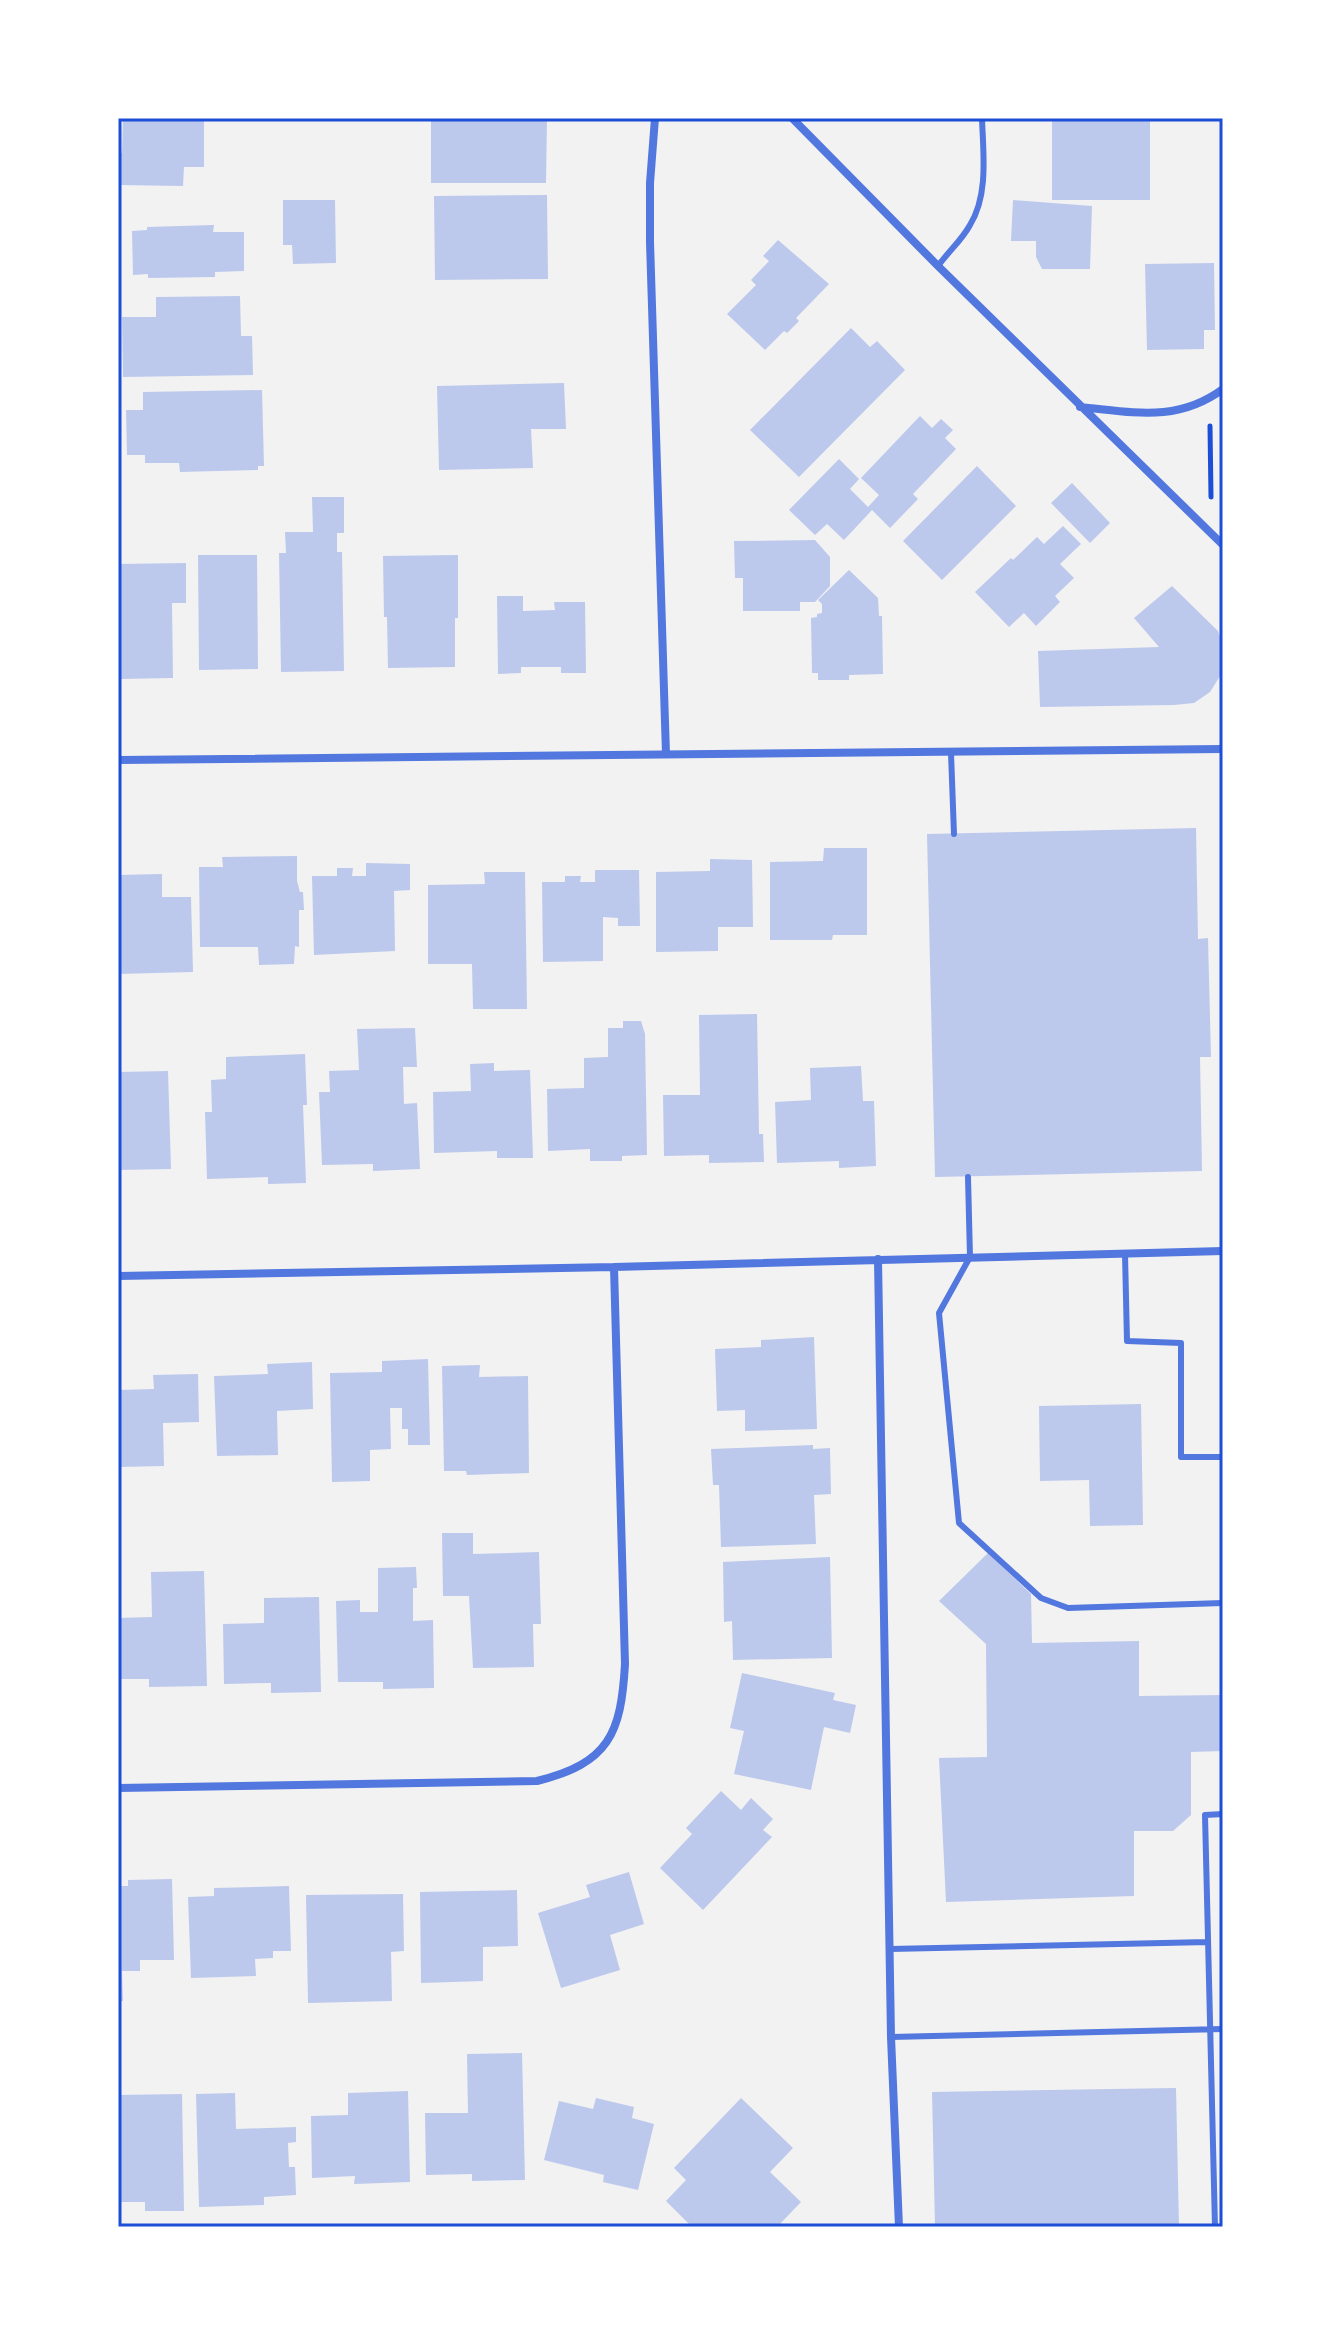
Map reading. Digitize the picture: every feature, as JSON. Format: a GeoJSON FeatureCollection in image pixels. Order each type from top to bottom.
{"type":"FeatureCollection","features":[{"type":"Feature","properties":{"kind":"street"},"geometry":{"type":"LineString","coordinates":[[655,118],[650,242],[666,754]]}},
{"type":"Feature","properties":{"kind":"street"},"geometry":{"type":"LineString","coordinates":[[792,118],[1080,407],[1223,545]]}},
{"type":"Feature","properties":{"kind":"street"},"geometry":{"type":"LineString","coordinates":[[1080,407],[1143,413],[1179,411],[1223,389]]}},
{"type":"Feature","properties":{"kind":"street"},"geometry":{"type":"LineString","coordinates":[[118,760],[1223,749]]}},
{"type":"Feature","properties":{"kind":"street"},"geometry":{"type":"LineString","coordinates":[[118,1276],[1223,1251]]}},
{"type":"Feature","properties":{"kind":"street"},"geometry":{"type":"LineString","coordinates":[[878,1259],[891,2037],[899,2227]]}},
{"type":"Feature","properties":{"kind":"street"},"geometry":{"type":"LineString","coordinates":[[118,1788],[537,1781],[572,1771],[590,1760],[604,1746],[619,1714],[625,1664],[614,1267]]}},
{"type":"Feature","properties":{"kind":"lane"},"geometry":{"type":"LineString","coordinates":[[938,266],[971,224],[980,200],[984,174],[982,118]]}},
{"type":"Feature","properties":{"kind":"lane"},"geometry":{"type":"LineString","coordinates":[[951,753],[954,834]]}},
{"type":"Feature","properties":{"kind":"lane"},"geometry":{"type":"LineString","coordinates":[[968,1177],[970,1257],[939,1313],[959,1523],[1041,1598],[1068,1608],[1223,1603]]}},
{"type":"Feature","properties":{"kind":"lane"},"geometry":{"type":"LineString","coordinates":[[1125,1254],[1127,1341],[1181,1343],[1181,1457],[1223,1457]]}},
{"type":"Feature","properties":{"kind":"lane"},"geometry":{"type":"LineString","coordinates":[[1215,2227],[1205,1815],[1223,1814]]}},
{"type":"Feature","properties":{"kind":"lane"},"geometry":{"type":"LineString","coordinates":[[890,1949],[1208,1942]]}},
{"type":"Feature","properties":{"kind":"lane"},"geometry":{"type":"LineString","coordinates":[[891,2037],[1223,2029]]}},
{"type":"Feature","properties":{"kind":"path"},"geometry":{"type":"LineString","coordinates":[[1210,426],[1212,503]]}},
{"type":"Feature","properties":{"kind":"building"},"geometry":{"type":"Polygon","coordinates":[[[123,118],[204,121],[204,167],[184,167],[183,186],[119,185],[123,118]]]}},
{"type":"Feature","properties":{"kind":"building"},"geometry":{"type":"Polygon","coordinates":[[[431,118],[547,118],[546,183],[431,183],[431,118]]]}},
{"type":"Feature","properties":{"kind":"building"},"geometry":{"type":"Polygon","coordinates":[[[1052,118],[1150,118],[1150,200],[1052,200],[1052,118]]]}},
{"type":"Feature","properties":{"kind":"building"},"geometry":{"type":"Polygon","coordinates":[[[547,195],[548,279],[435,280],[434,196],[547,195]]]}},
{"type":"Feature","properties":{"kind":"building"},"geometry":{"type":"Polygon","coordinates":[[[283,200],[335,200],[336,263],[293,264],[292,245],[283,245],[283,200]]]}},
{"type":"Feature","properties":{"kind":"building"},"geometry":{"type":"Polygon","coordinates":[[[1013,200],[1092,206],[1090,269],[1042,269],[1036,257],[1036,241],[1011,241],[1013,200]]]}},
{"type":"Feature","properties":{"kind":"building"},"geometry":{"type":"Polygon","coordinates":[[[214,225],[213,232],[244,232],[244,271],[215,272],[215,277],[148,278],[148,274],[133,275],[132,231],[147,230],[147,227],[214,225]]]}},
{"type":"Feature","properties":{"kind":"building"},"geometry":{"type":"Polygon","coordinates":[[[778,240],[829,284],[796,318],[799,321],[765,350],[727,314],[756,285],[751,280],[769,261],[763,256],[778,240]]]}},
{"type":"Feature","properties":{"kind":"building"},"geometry":{"type":"Polygon","coordinates":[[[1214,263],[1215,330],[1204,330],[1204,349],[1147,350],[1145,264],[1214,263]]]}},
{"type":"Feature","properties":{"kind":"building"},"geometry":{"type":"Polygon","coordinates":[[[240,296],[241,336],[252,336],[253,375],[123,377],[122,317],[156,317],[156,297],[240,296]]]}},
{"type":"Feature","properties":{"kind":"building"},"geometry":{"type":"Polygon","coordinates":[[[851,328],[870,347],[877,341],[905,370],[799,477],[750,430],[851,328]]]}},
{"type":"Feature","properties":{"kind":"building"},"geometry":{"type":"Polygon","coordinates":[[[564,383],[566,429],[531,429],[533,468],[439,470],[437,386],[564,383]]]}},
{"type":"Feature","properties":{"kind":"building"},"geometry":{"type":"Polygon","coordinates":[[[262,390],[264,466],[258,466],[258,470],[180,472],[179,463],[145,463],[145,455],[127,455],[126,410],[143,410],[143,392],[262,390]]]}},
{"type":"Feature","properties":{"kind":"building"},"geometry":{"type":"Polygon","coordinates":[[[920,416],[932,428],[941,419],[953,430],[945,438],[956,449],[913,494],[918,499],[890,528],[872,510],[844,540],[827,524],[815,535],[789,510],[839,459],[859,479],[850,489],[868,507],[879,495],[861,478],[920,416]]]}},
{"type":"Feature","properties":{"kind":"building"},"geometry":{"type":"Polygon","coordinates":[[[977,466],[1016,506],[942,580],[903,541],[977,466]]]}},
{"type":"Feature","properties":{"kind":"building"},"geometry":{"type":"Polygon","coordinates":[[[1072,483],[1110,523],[1090,543],[1051,503],[1072,483]]]}},
{"type":"Feature","properties":{"kind":"building"},"geometry":{"type":"Polygon","coordinates":[[[312,497],[344,497],[344,533],[337,533],[337,552],[342,552],[344,671],[281,672],[279,553],[286,553],[285,532],[313,532],[312,497]]]}},
{"type":"Feature","properties":{"kind":"building"},"geometry":{"type":"Polygon","coordinates":[[[1063,526],[1081,544],[1060,564],[1074,578],[1055,596],[1060,602],[1036,626],[1024,613],[1009,627],[975,592],[1037,537],[1044,544],[1063,526]]]}},
{"type":"Feature","properties":{"kind":"building"},"geometry":{"type":"Polygon","coordinates":[[[815,540],[830,557],[830,586],[815,602],[800,602],[800,611],[743,611],[743,578],[735,578],[734,541],[815,540]]]}},
{"type":"Feature","properties":{"kind":"building"},"geometry":{"type":"Polygon","coordinates":[[[198,555],[257,555],[258,669],[199,670],[198,555]]]}},
{"type":"Feature","properties":{"kind":"building"},"geometry":{"type":"Polygon","coordinates":[[[458,555],[455,667],[388,668],[383,556],[458,555]]]}},
{"type":"Feature","properties":{"kind":"building"},"geometry":{"type":"Polygon","coordinates":[[[186,563],[186,603],[172,603],[173,678],[121,679],[118,660],[118,564],[186,563]]]}},
{"type":"Feature","properties":{"kind":"building"},"geometry":{"type":"Polygon","coordinates":[[[849,570],[878,598],[879,616],[882,616],[883,674],[849,675],[849,680],[818,680],[818,673],[812,673],[811,618],[822,613],[822,604],[818,600],[849,570]]]}},
{"type":"Feature","properties":{"kind":"building"},"geometry":{"type":"Polygon","coordinates":[[[1172,586],[1218,631],[1223,647],[1222,673],[1210,692],[1194,703],[1174,705],[1040,707],[1038,651],[1159,647],[1134,618],[1172,586]]]}},
{"type":"Feature","properties":{"kind":"building"},"geometry":{"type":"Polygon","coordinates":[[[497,596],[523,596],[523,611],[555,610],[554,602],[585,602],[586,673],[561,673],[561,667],[521,667],[521,673],[498,674],[497,596]]]}},
{"type":"Feature","properties":{"kind":"building"},"geometry":{"type":"Polygon","coordinates":[[[1196,828],[1198,939],[1208,938],[1211,1057],[1200,1057],[1202,1171],[935,1177],[927,834],[1196,828]]]}},
{"type":"Feature","properties":{"kind":"building"},"geometry":{"type":"Polygon","coordinates":[[[824,848],[867,848],[867,935],[833,935],[832,940],[770,940],[770,862],[823,861],[824,848]]]}},
{"type":"Feature","properties":{"kind":"building"},"geometry":{"type":"Polygon","coordinates":[[[297,856],[297,881],[300,892],[303,892],[304,910],[299,910],[299,947],[295,946],[294,964],[259,965],[258,947],[200,947],[199,867],[223,867],[222,857],[297,856]]]}},
{"type":"Feature","properties":{"kind":"building"},"geometry":{"type":"Polygon","coordinates":[[[710,859],[752,860],[753,927],[718,927],[718,951],[656,952],[656,872],[710,871],[710,859]]]}},
{"type":"Feature","properties":{"kind":"building"},"geometry":{"type":"Polygon","coordinates":[[[366,863],[410,864],[410,890],[394,891],[395,951],[314,955],[312,876],[337,876],[337,868],[353,868],[352,876],[366,876],[366,863]]]}},
{"type":"Feature","properties":{"kind":"building"},"geometry":{"type":"Polygon","coordinates":[[[595,870],[639,870],[640,926],[618,926],[618,918],[603,917],[603,961],[543,962],[542,882],[565,882],[565,876],[581,876],[580,882],[595,882],[595,870]]]}},
{"type":"Feature","properties":{"kind":"building"},"geometry":{"type":"Polygon","coordinates":[[[484,872],[525,872],[527,1009],[473,1009],[472,964],[428,964],[428,885],[485,884],[484,872]]]}},
{"type":"Feature","properties":{"kind":"building"},"geometry":{"type":"Polygon","coordinates":[[[162,874],[162,897],[191,897],[193,972],[118,974],[118,875],[162,874]]]}},
{"type":"Feature","properties":{"kind":"building"},"geometry":{"type":"Polygon","coordinates":[[[757,1014],[759,1134],[763,1134],[764,1162],[709,1163],[709,1155],[664,1156],[663,1095],[700,1095],[699,1015],[757,1014]]]}},
{"type":"Feature","properties":{"kind":"building"},"geometry":{"type":"Polygon","coordinates":[[[623,1021],[641,1021],[645,1034],[647,1155],[622,1156],[622,1161],[590,1161],[590,1149],[548,1151],[547,1089],[584,1088],[584,1058],[608,1057],[608,1028],[623,1028],[623,1021]]]}},
{"type":"Feature","properties":{"kind":"building"},"geometry":{"type":"Polygon","coordinates":[[[415,1028],[417,1067],[403,1067],[404,1104],[417,1103],[420,1169],[373,1171],[373,1164],[322,1165],[319,1092],[330,1092],[329,1071],[359,1070],[357,1029],[415,1028]]]}},
{"type":"Feature","properties":{"kind":"building"},"geometry":{"type":"Polygon","coordinates":[[[305,1054],[306,1183],[268,1184],[268,1177],[207,1179],[205,1112],[212,1112],[211,1080],[226,1079],[226,1057],[305,1054]]]}},
{"type":"Feature","properties":{"kind":"building"},"geometry":{"type":"Polygon","coordinates":[[[494,1063],[494,1071],[530,1070],[533,1158],[497,1158],[497,1151],[434,1153],[433,1092],[471,1091],[470,1064],[494,1063]]]}},
{"type":"Feature","properties":{"kind":"building"},"geometry":{"type":"Polygon","coordinates":[[[861,1066],[863,1101],[874,1101],[876,1166],[839,1168],[839,1161],[777,1163],[775,1102],[811,1100],[810,1068],[861,1066]]]}},
{"type":"Feature","properties":{"kind":"building"},"geometry":{"type":"Polygon","coordinates":[[[168,1071],[171,1169],[118,1170],[118,1072],[168,1071]]]}},
{"type":"Feature","properties":{"kind":"building"},"geometry":{"type":"Polygon","coordinates":[[[814,1337],[817,1429],[745,1431],[745,1410],[717,1411],[715,1349],[761,1347],[761,1340],[814,1337]]]}},
{"type":"Feature","properties":{"kind":"building"},"geometry":{"type":"Polygon","coordinates":[[[428,1359],[430,1445],[408,1445],[408,1429],[402,1429],[402,1408],[390,1408],[391,1449],[370,1450],[370,1481],[332,1482],[330,1373],[382,1372],[382,1361],[428,1359]]]}},
{"type":"Feature","properties":{"kind":"building"},"geometry":{"type":"Polygon","coordinates":[[[312,1362],[313,1409],[277,1411],[278,1455],[217,1456],[214,1376],[268,1374],[267,1364],[312,1362]]]}},
{"type":"Feature","properties":{"kind":"building"},"geometry":{"type":"Polygon","coordinates":[[[480,1365],[479,1377],[528,1376],[529,1473],[467,1475],[466,1471],[444,1471],[442,1366],[480,1365]]]}},
{"type":"Feature","properties":{"kind":"building"},"geometry":{"type":"Polygon","coordinates":[[[198,1374],[199,1422],[163,1423],[164,1466],[118,1467],[118,1390],[154,1389],[153,1375],[198,1374]]]}},
{"type":"Feature","properties":{"kind":"building"},"geometry":{"type":"Polygon","coordinates":[[[1141,1404],[1143,1525],[1090,1526],[1089,1480],[1040,1481],[1039,1406],[1141,1404]]]}},
{"type":"Feature","properties":{"kind":"building"},"geometry":{"type":"Polygon","coordinates":[[[813,1445],[813,1449],[830,1448],[831,1494],[814,1495],[816,1544],[721,1547],[719,1485],[713,1485],[711,1449],[813,1445]]]}},
{"type":"Feature","properties":{"kind":"building"},"geometry":{"type":"Polygon","coordinates":[[[442,1533],[473,1533],[473,1554],[539,1552],[541,1624],[533,1624],[534,1667],[473,1668],[469,1596],[443,1596],[442,1533]]]}},
{"type":"Feature","properties":{"kind":"building"},"geometry":{"type":"Polygon","coordinates":[[[988,1553],[1031,1594],[1032,1643],[1139,1641],[1139,1696],[1223,1695],[1223,1751],[1191,1752],[1191,1815],[1173,1831],[1134,1831],[1134,1896],[946,1902],[939,1758],[987,1757],[986,1644],[939,1601],[988,1553]]]}},
{"type":"Feature","properties":{"kind":"building"},"geometry":{"type":"Polygon","coordinates":[[[830,1557],[832,1658],[733,1660],[732,1621],[724,1622],[723,1562],[830,1557]]]}},
{"type":"Feature","properties":{"kind":"building"},"geometry":{"type":"Polygon","coordinates":[[[416,1567],[413,1621],[433,1620],[434,1688],[383,1689],[383,1682],[338,1682],[336,1601],[360,1600],[360,1612],[378,1612],[378,1568],[416,1567]]]}},
{"type":"Feature","properties":{"kind":"building"},"geometry":{"type":"Polygon","coordinates":[[[204,1571],[207,1686],[149,1687],[149,1679],[118,1679],[118,1618],[152,1617],[151,1572],[204,1571]]]}},
{"type":"Feature","properties":{"kind":"building"},"geometry":{"type":"Polygon","coordinates":[[[319,1597],[321,1692],[271,1693],[271,1683],[224,1684],[223,1624],[264,1623],[264,1598],[319,1597]]]}},
{"type":"Feature","properties":{"kind":"building"},"geometry":{"type":"Polygon","coordinates":[[[742,1673],[835,1693],[833,1700],[856,1705],[850,1733],[824,1727],[811,1790],[734,1774],[744,1731],[730,1728],[742,1673]]]}},
{"type":"Feature","properties":{"kind":"building"},"geometry":{"type":"Polygon","coordinates":[[[721,1791],[741,1810],[751,1798],[773,1819],[763,1830],[772,1837],[703,1910],[660,1868],[692,1834],[686,1828],[721,1791]]]}},
{"type":"Feature","properties":{"kind":"building"},"geometry":{"type":"Polygon","coordinates":[[[629,1872],[644,1924],[610,1935],[620,1970],[561,1988],[538,1913],[590,1897],[586,1885],[629,1872]]]}},
{"type":"Feature","properties":{"kind":"building"},"geometry":{"type":"Polygon","coordinates":[[[172,1879],[174,1960],[140,1960],[140,1971],[122,1971],[123,2001],[118,2002],[118,1886],[128,1886],[128,1880],[172,1879]]]}},
{"type":"Feature","properties":{"kind":"building"},"geometry":{"type":"Polygon","coordinates":[[[289,1886],[291,1951],[273,1951],[273,1958],[255,1959],[256,1976],[191,1978],[188,1897],[214,1896],[214,1888],[289,1886]]]}},
{"type":"Feature","properties":{"kind":"building"},"geometry":{"type":"Polygon","coordinates":[[[517,1890],[518,1946],[483,1947],[483,1981],[421,1983],[420,1892],[517,1890]]]}},
{"type":"Feature","properties":{"kind":"building"},"geometry":{"type":"Polygon","coordinates":[[[403,1894],[404,1951],[391,1952],[392,2001],[308,2003],[306,1895],[403,1894]]]}},
{"type":"Feature","properties":{"kind":"building"},"geometry":{"type":"Polygon","coordinates":[[[522,2053],[525,2180],[472,2181],[472,2174],[426,2175],[425,2113],[468,2113],[467,2054],[522,2053]]]}},
{"type":"Feature","properties":{"kind":"building"},"geometry":{"type":"Polygon","coordinates":[[[1176,2088],[1179,2227],[935,2227],[932,2092],[1176,2088]]]}},
{"type":"Feature","properties":{"kind":"building"},"geometry":{"type":"Polygon","coordinates":[[[408,2091],[410,2182],[354,2184],[355,2176],[312,2178],[311,2116],[348,2115],[348,2093],[408,2091]]]}},
{"type":"Feature","properties":{"kind":"building"},"geometry":{"type":"Polygon","coordinates":[[[235,2093],[236,2129],[296,2127],[296,2142],[288,2143],[289,2167],[295,2167],[296,2195],[264,2197],[264,2205],[199,2207],[196,2094],[235,2093]]]}},
{"type":"Feature","properties":{"kind":"building"},"geometry":{"type":"Polygon","coordinates":[[[182,2094],[184,2211],[145,2211],[145,2202],[118,2202],[118,2095],[182,2094]]]}},
{"type":"Feature","properties":{"kind":"building"},"geometry":{"type":"Polygon","coordinates":[[[596,2098],[634,2107],[632,2118],[654,2124],[638,2190],[603,2182],[604,2175],[544,2160],[559,2101],[593,2109],[596,2098]]]}},
{"type":"Feature","properties":{"kind":"building"},"geometry":{"type":"Polygon","coordinates":[[[741,2098],[793,2148],[770,2172],[801,2202],[777,2227],[692,2227],[666,2201],[686,2180],[674,2168],[741,2098]]]}}]}
